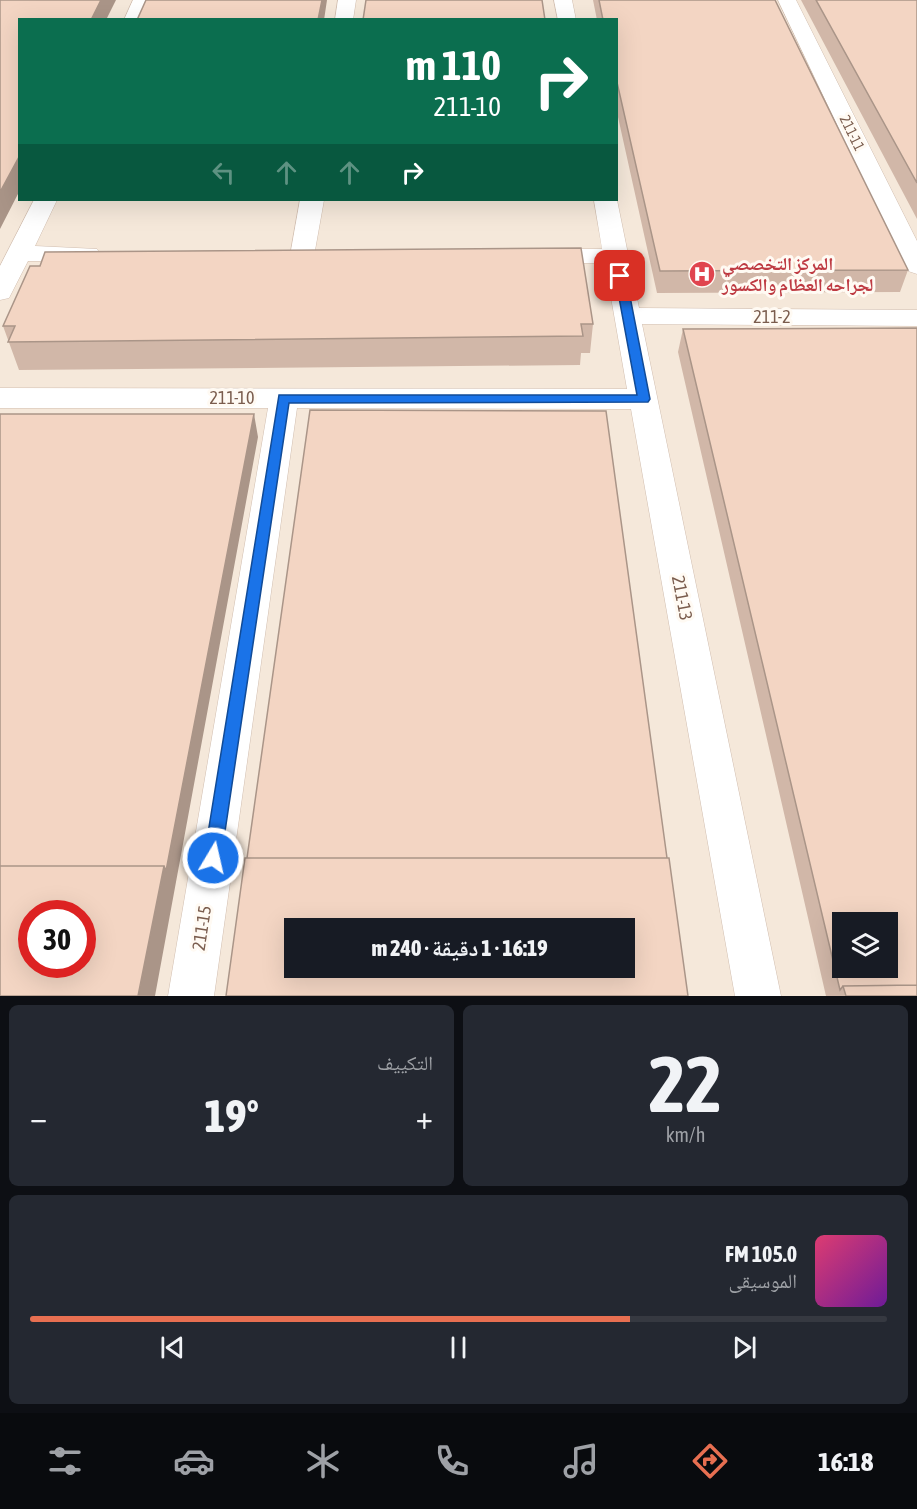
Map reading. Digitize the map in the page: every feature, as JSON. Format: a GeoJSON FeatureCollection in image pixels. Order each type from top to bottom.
{"type":"FeatureCollection","features":[{"type":"Feature","properties":{"kind":"street"},"geometry":{"type":"LineString","coordinates":[[134,18],[142,0]]}},
{"type":"Feature","properties":{"kind":"street"},"geometry":{"type":"LineString","coordinates":[[344,18],[347,0]]}},
{"type":"Feature","properties":{"kind":"street"},"geometry":{"type":"LineString","coordinates":[[563,0],[567,18]]}},
{"type":"Feature","properties":{"kind":"street","name":"211-11"},"geometry":{"type":"LineString","coordinates":[[787,0],[917,266]]}},
{"type":"Feature","properties":{"kind":"street"},"geometry":{"type":"LineString","coordinates":[[0,292],[45,201]]}},
{"type":"Feature","properties":{"kind":"street"},"geometry":{"type":"LineString","coordinates":[[302,255],[312,201]]}},
{"type":"Feature","properties":{"kind":"street","name":"211-13"},"geometry":{"type":"LineString","coordinates":[[605,201],[758,996]]}},
{"type":"Feature","properties":{"kind":"street"},"geometry":{"type":"LineString","coordinates":[[19,254],[114,254]]}},
{"type":"Feature","properties":{"kind":"street"},"geometry":{"type":"LineString","coordinates":[[512,256],[616,256]]}},
{"type":"Feature","properties":{"kind":"street","name":"211-2"},"geometry":{"type":"LineString","coordinates":[[628,316],[917,318]]}},
{"type":"Feature","properties":{"kind":"street","name":"211-10"},"geometry":{"type":"LineString","coordinates":[[0,398],[644,399]]}},
{"type":"Feature","properties":{"kind":"street","name":"211-15"},"geometry":{"type":"LineString","coordinates":[[191,996],[284,398]]}},
{"type":"Feature","properties":{"kind":"shaded area"},"geometry":{"type":"Polygon","coordinates":[[[0,0],[917,0],[917,996],[0,996],[0,0]]]}},
{"type":"Feature","properties":{"kind":"building"},"geometry":{"type":"Polygon","coordinates":[[[0,0],[101,0],[92,18],[18,18],[18,159],[0,192],[0,0]]]}},
{"type":"Feature","properties":{"kind":"building"},"geometry":{"type":"Polygon","coordinates":[[[146,0],[322,0],[318,18],[138,18],[146,0]]]}},
{"type":"Feature","properties":{"kind":"building"},"geometry":{"type":"Polygon","coordinates":[[[366,0],[542,0],[545,18],[363,18],[366,0]]]}},
{"type":"Feature","properties":{"kind":"building"},"geometry":{"type":"Polygon","coordinates":[[[599,0],[775,0],[908,270],[660,271],[618,87],[618,18],[603,18],[599,0]]]}},
{"type":"Feature","properties":{"kind":"building"},"geometry":{"type":"Polygon","coordinates":[[[816,0],[917,0],[917,183],[816,0]]]}},
{"type":"Feature","properties":{"kind":"building"},"geometry":{"type":"Polygon","coordinates":[[[581,248],[593,324],[581,324],[583,336],[8,342],[15,326],[3,326],[30,266],[40,266],[45,252],[581,248]]]}},
{"type":"Feature","properties":{"kind":"building"},"geometry":{"type":"Polygon","coordinates":[[[917,328],[917,985],[843,986],[840,990],[837,978],[898,978],[898,912],[832,912],[832,956],[683,329],[917,328]]]}},
{"type":"Feature","properties":{"kind":"building"},"geometry":{"type":"Polygon","coordinates":[[[310,410],[606,411],[667,858],[247,858],[310,410]]]}},
{"type":"Feature","properties":{"kind":"building"},"geometry":{"type":"Polygon","coordinates":[[[0,414],[254,414],[166,871],[164,866],[0,866],[0,414]]]}},
{"type":"Feature","properties":{"kind":"building"},"geometry":{"type":"Polygon","coordinates":[[[245,858],[669,858],[688,996],[226,996],[245,858]]]}},
{"type":"Feature","properties":{"kind":"building"},"geometry":{"type":"Polygon","coordinates":[[[0,866],[164,866],[138,996],[0,996],[0,866]]]}},
{"type":"Feature","properties":{"kind":"building"},"geometry":{"type":"Polygon","coordinates":[[[917,985],[917,996],[846,996],[843,986],[917,985]]]}},
{"type":"Feature","properties":{"kind":"place","name":"المركز التخصصي لجراحه العظام والكسور"},"geometry":{"type":"Point","coordinates":[702,274]}},
{"type":"Feature","properties":{"kind":"route"},"geometry":{"type":"LineString","coordinates":[[213,858],[284,398],[644,399],[620,276]]}}]}
